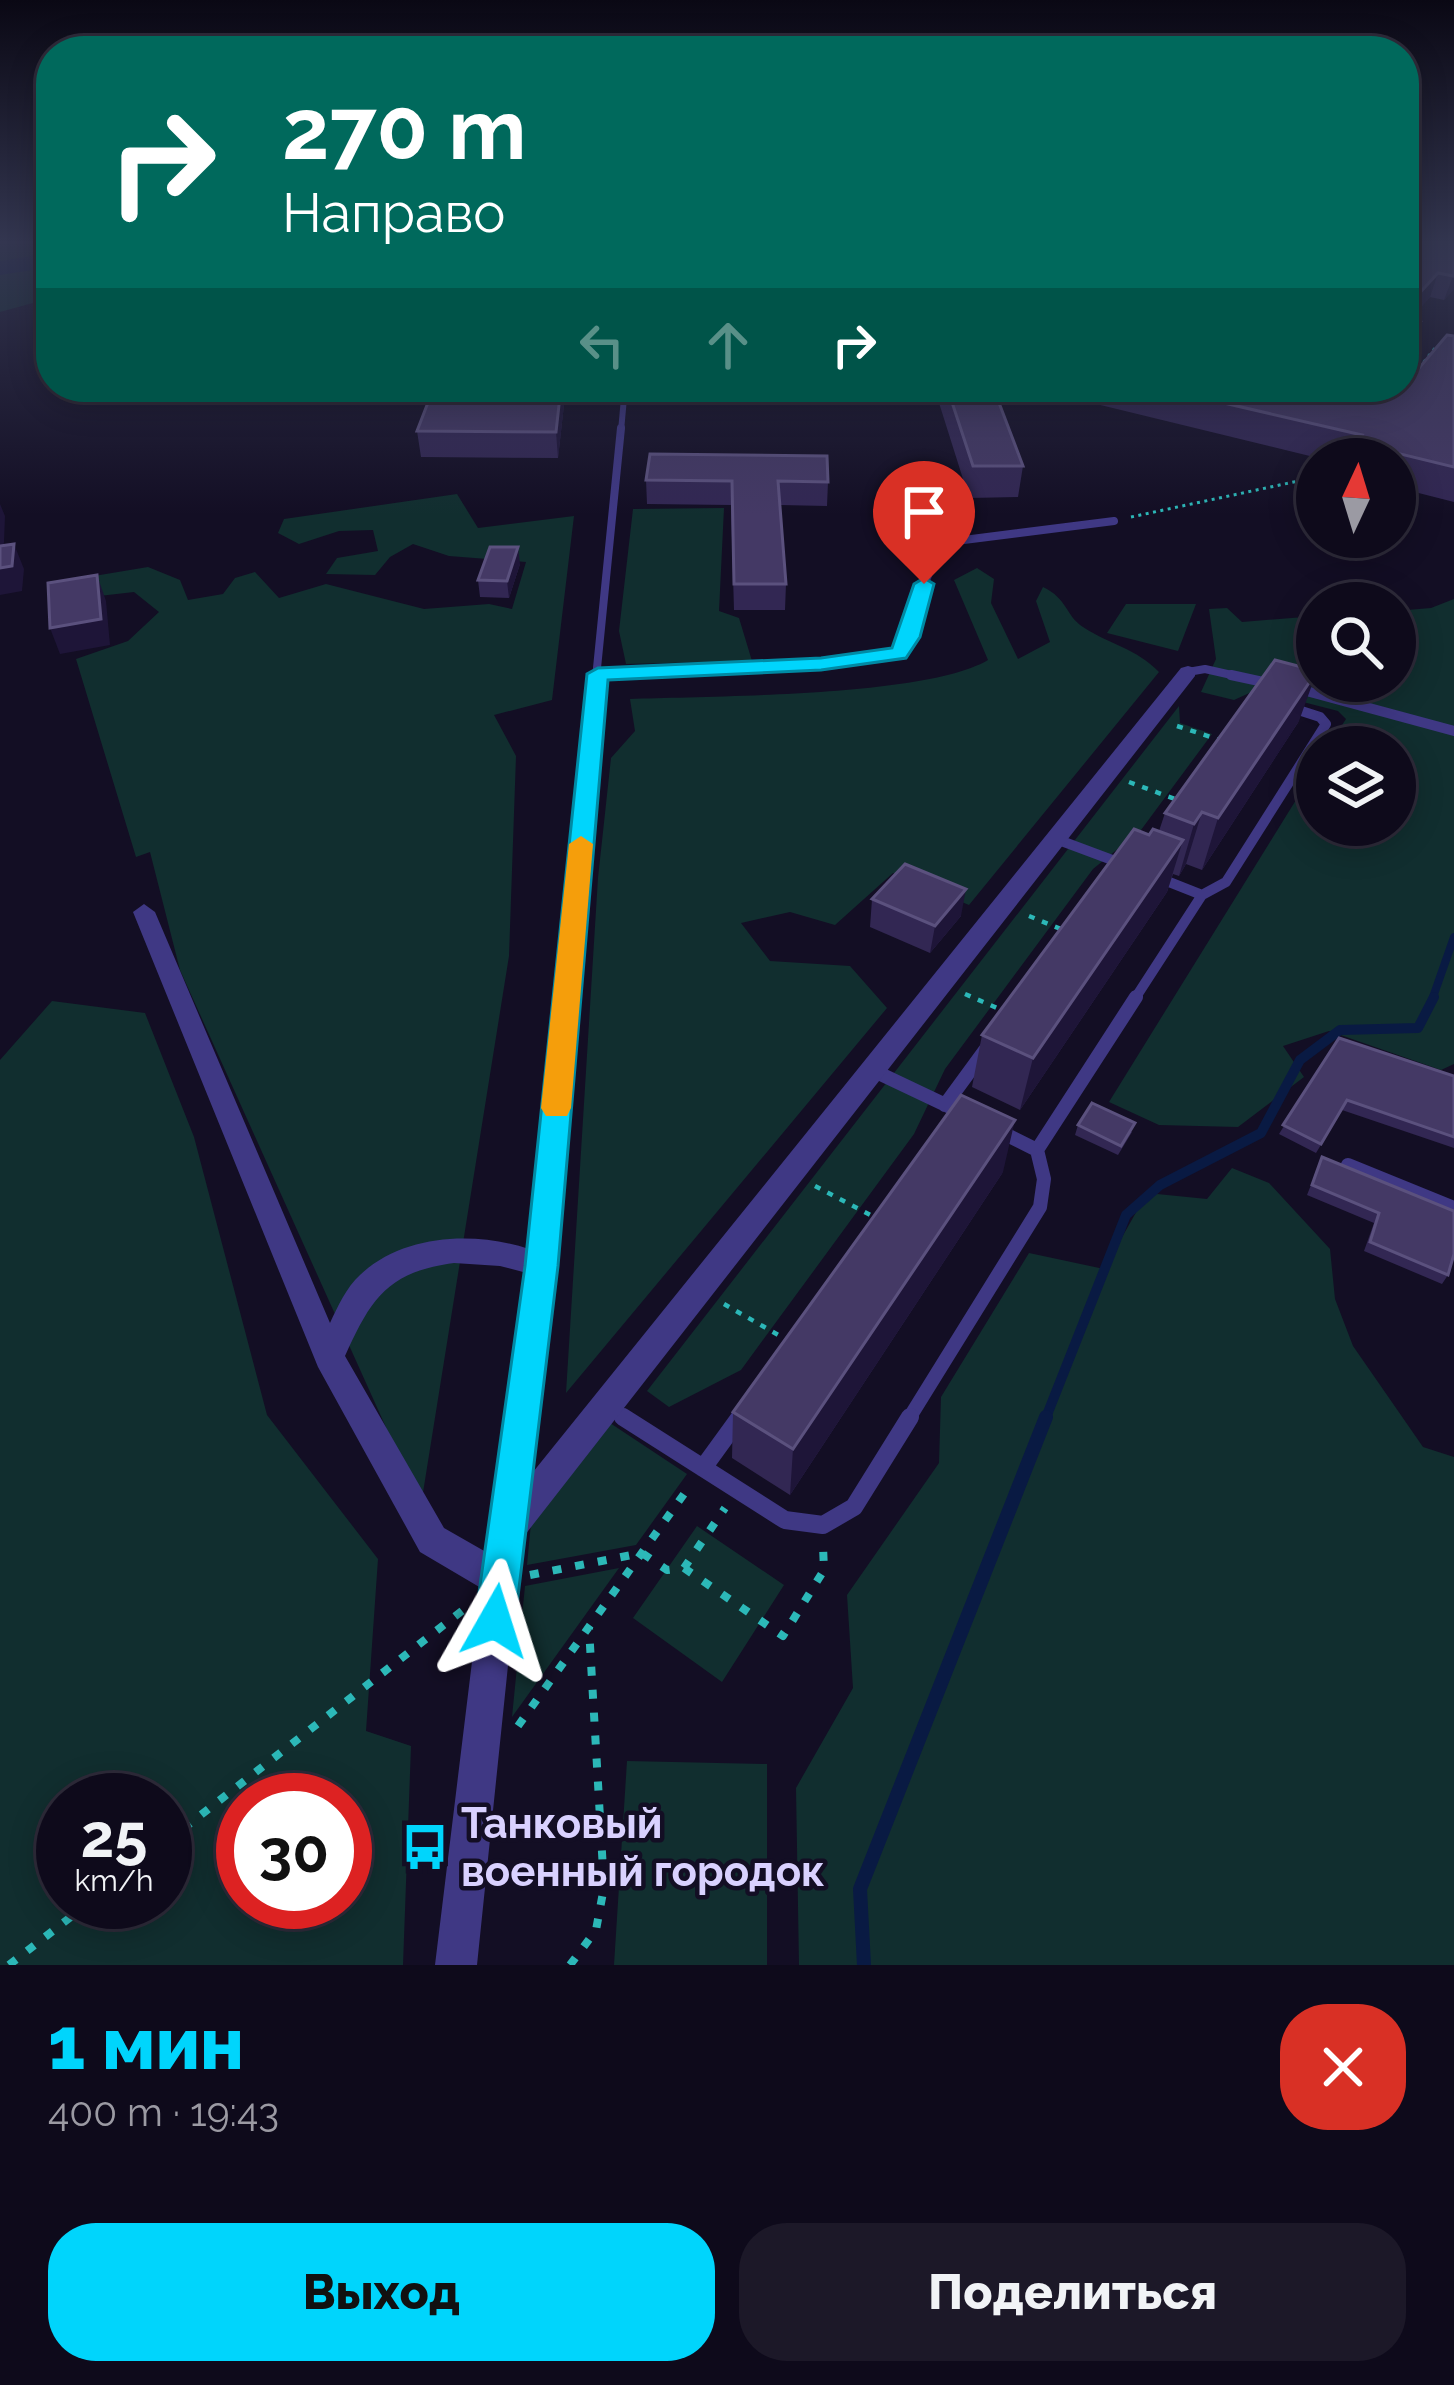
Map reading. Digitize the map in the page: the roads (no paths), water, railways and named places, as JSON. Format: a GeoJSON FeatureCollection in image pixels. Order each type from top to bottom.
{"type":"FeatureCollection","features":[{"type":"Feature","properties":{"kind":"street"},"geometry":{"type":"LineString","coordinates":[[506,1532],[1188,673]]}},
{"type":"Feature","properties":{"kind":"street"},"geometry":{"type":"LineString","coordinates":[[456,1965],[542,1266],[591,732]]}},
{"type":"Feature","properties":{"kind":"street"},"geometry":{"type":"LineString","coordinates":[[144,912],[329,1357],[432,1540],[500,1580]]}},
{"type":"Feature","properties":{"kind":"street"},"geometry":{"type":"LineString","coordinates":[[329,1357],[369,1284],[398,1264],[448,1251],[478,1252],[542,1266]]}},
{"type":"Feature","properties":{"kind":"lane"},"geometry":{"type":"LineString","coordinates":[[591,732],[624,402]]}},
{"type":"Feature","properties":{"kind":"lane"},"geometry":{"type":"LineString","coordinates":[[598,674],[821,664],[899,653],[910,637],[931,557],[940,543],[1114,521]]}},
{"type":"Feature","properties":{"kind":"lane"},"geometry":{"type":"LineString","coordinates":[[1188,673],[1205,669],[1296,690]]}},
{"type":"Feature","properties":{"kind":"lane"},"geometry":{"type":"LineString","coordinates":[[607,1405],[785,1520],[823,1525],[854,1507],[1040,1207],[1044,1179],[1037,1150],[1202,895],[1226,882],[1326,724],[1323,719],[1258,699]]}},
{"type":"Feature","properties":{"kind":"lane"},"geometry":{"type":"LineString","coordinates":[[1323,719],[1336,702]]}},
{"type":"Feature","properties":{"kind":"lane"},"geometry":{"type":"LineString","coordinates":[[1345,702],[1454,731]]}},
{"type":"Feature","properties":{"kind":"lane"},"geometry":{"type":"LineString","coordinates":[[1056,839],[1127,866],[1109,879]]}},
{"type":"Feature","properties":{"kind":"lane"},"geometry":{"type":"LineString","coordinates":[[1150,874],[1202,895]]}},
{"type":"Feature","properties":{"kind":"lane"},"geometry":{"type":"LineString","coordinates":[[945,1105],[1011,1014]]}},
{"type":"Feature","properties":{"kind":"lane"},"geometry":{"type":"LineString","coordinates":[[872,1070],[958,1112],[945,1129]]}},
{"type":"Feature","properties":{"kind":"lane"},"geometry":{"type":"LineString","coordinates":[[978,1121],[1037,1150]]}},
{"type":"Feature","properties":{"kind":"lane"},"geometry":{"type":"LineString","coordinates":[[1348,1165],[1454,1208]]}},
{"type":"Feature","properties":{"kind":"lane"},"geometry":{"type":"LineString","coordinates":[[703,1468],[755,1395]]}},
{"type":"Feature","properties":{"kind":"waterway"},"geometry":{"type":"LineString","coordinates":[[1432,1000],[1454,937]]}},
{"type":"Feature","properties":{"kind":"waterway"},"geometry":{"type":"LineString","coordinates":[[1045,1420],[1126,1215],[1160,1185],[1261,1133],[1300,1060],[1340,1030],[1418,1028],[1434,997]]}},
{"type":"Feature","properties":{"kind":"waterway"},"geometry":{"type":"LineString","coordinates":[[864,1965],[860,1889],[1046,1417]]}},
{"type":"Feature","properties":{"kind":"place","name":"Танковый военный городок"},"geometry":{"type":"Point","coordinates":[425,1847]}}]}
